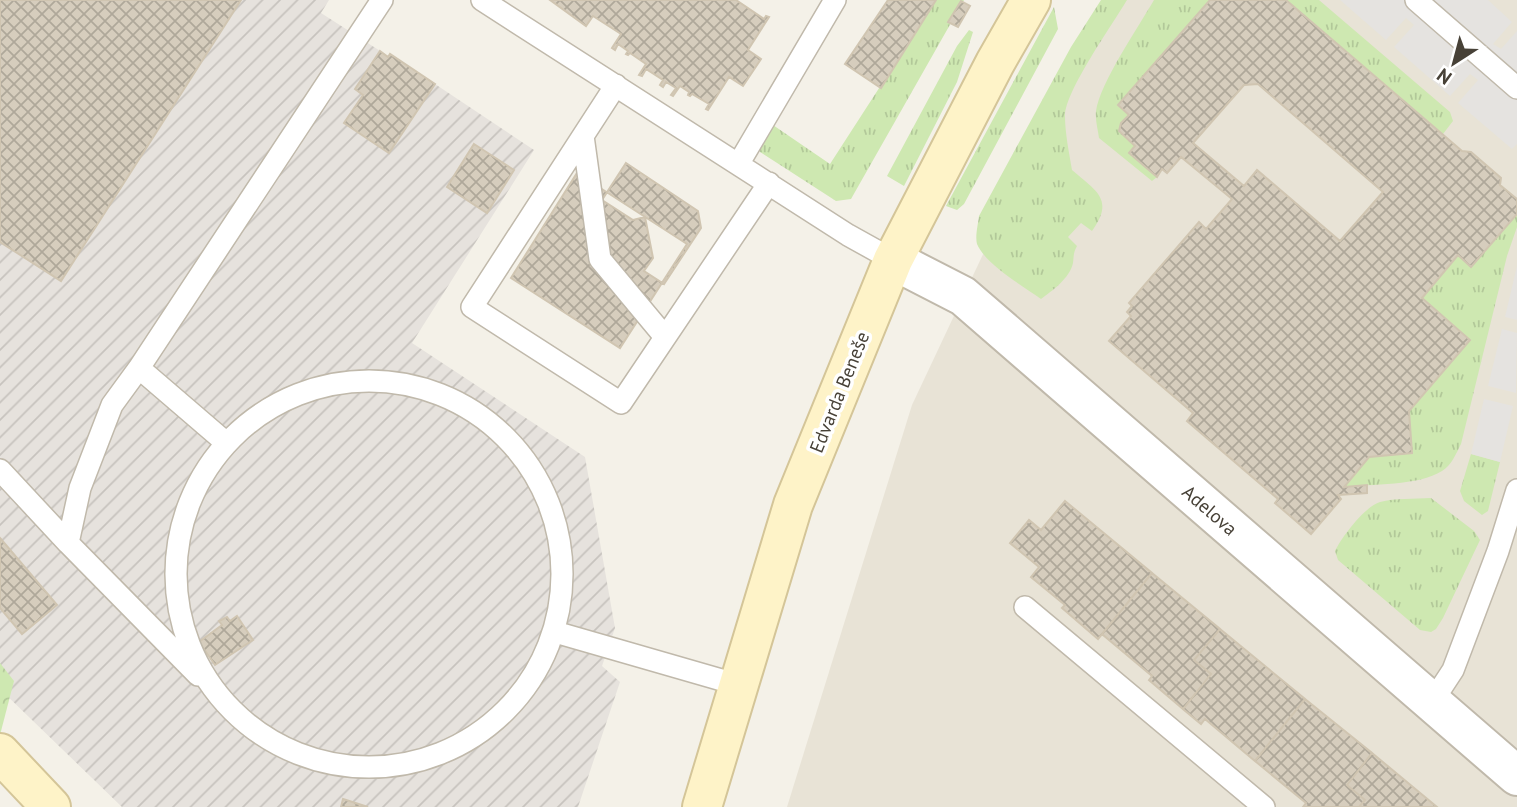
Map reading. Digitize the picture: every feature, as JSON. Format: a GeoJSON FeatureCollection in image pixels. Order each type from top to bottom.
{"type":"FeatureCollection","features":[{"type":"Feature","properties":{"kind":"street","name":"Edvarda Beneše"},"geometry":{"type":"LineString","coordinates":[[702,807],[793,505],[892,260],[1031,0]]}},
{"type":"Feature","properties":{"kind":"street","name":"Adelova"},"geometry":{"type":"LineString","coordinates":[[892,260],[963,296],[1517,776]]}},
{"type":"Feature","properties":{"kind":"street"},"geometry":{"type":"LineString","coordinates":[[0,753],[51,807]]}},
{"type":"Feature","properties":{"kind":"lane"},"geometry":{"type":"LineString","coordinates":[[68,542],[80,488],[112,405],[382,0]]}},
{"type":"Feature","properties":{"kind":"lane"},"geometry":{"type":"LineString","coordinates":[[482,0],[848,235],[892,260]]}},
{"type":"Feature","properties":{"kind":"lane"},"geometry":{"type":"LineString","coordinates":[[739,163],[835,0]]}},
{"type":"Feature","properties":{"kind":"lane"},"geometry":{"type":"LineString","coordinates":[[1416,0],[1517,88]]}},
{"type":"Feature","properties":{"kind":"lane"},"geometry":{"type":"LineString","coordinates":[[616,85],[472,307],[621,403],[769,183]]}},
{"type":"Feature","properties":{"kind":"lane"},"geometry":{"type":"LineString","coordinates":[[583,136],[600,259],[665,337]]}},
{"type":"Feature","properties":{"kind":"lane"},"geometry":{"type":"LineString","coordinates":[[139,368],[225,442]]}},
{"type":"Feature","properties":{"kind":"lane"},"geometry":{"type":"LineString","coordinates":[[0,470],[214,692],[258,734],[313,760],[373,768],[433,758],[486,730],[528,687],[555,632],[564,567],[551,503],[517,446],[466,404],[404,382],[338,381],[276,401],[225,442],[188,499],[174,565],[183,632],[214,692]]}},
{"type":"Feature","properties":{"kind":"lane"},"geometry":{"type":"LineString","coordinates":[[1432,702],[1453,670],[1498,551],[1517,490]]}},
{"type":"Feature","properties":{"kind":"lane"},"geometry":{"type":"LineString","coordinates":[[1025,607],[1264,807]]}},
{"type":"Feature","properties":{"kind":"lane"},"geometry":{"type":"LineString","coordinates":[[555,632],[739,685]]}},
{"type":"Feature","properties":{"kind":"shaded area"},"geometry":{"type":"Polygon","coordinates":[[[0,0],[329,0],[321,13],[388,56],[390,54],[534,150],[412,343],[585,457],[615,628],[602,666],[620,682],[578,807],[122,807],[0,689],[0,0]]]}},
{"type":"Feature","properties":{"kind":"shaded area"},"geometry":{"type":"Polygon","coordinates":[[[1111,0],[1517,0],[1517,807],[787,807],[912,405],[1083,42],[1111,0]]]}},
{"type":"Feature","properties":{"kind":"shaded area"},"geometry":{"type":"Polygon","coordinates":[[[1340,0],[1488,0],[1512,22],[1493,44],[1501,49],[1517,31],[1517,144],[1512,149],[1458,103],[1478,80],[1470,74],[1450,96],[1394,47],[1414,25],[1406,18],[1386,40],[1340,0]]]}},
{"type":"Feature","properties":{"kind":"shaded area"},"geometry":{"type":"Polygon","coordinates":[[[1517,266],[1517,320],[1505,317],[1517,266]]]}},
{"type":"Feature","properties":{"kind":"shaded area"},"geometry":{"type":"Polygon","coordinates":[[[1502,329],[1517,333],[1516,393],[1488,386],[1502,329]]]}},
{"type":"Feature","properties":{"kind":"shaded area"},"geometry":{"type":"Polygon","coordinates":[[[1484,399],[1513,406],[1500,462],[1471,454],[1484,399]]]}},
{"type":"Feature","properties":{"kind":"green space"},"geometry":{"type":"Polygon","coordinates":[[[936,0],[964,0],[851,199],[836,201],[760,152],[757,145],[770,123],[830,164],[936,0]]]}},
{"type":"Feature","properties":{"kind":"green space"},"geometry":{"type":"Polygon","coordinates":[[[1101,0],[1127,0],[1081,75],[1067,105],[1065,116],[1072,170],[1100,196],[1102,211],[1092,231],[1081,223],[1068,237],[1077,246],[1071,269],[1060,284],[1041,299],[988,260],[982,252],[976,241],[979,216],[1071,47],[1101,0]]]}},
{"type":"Feature","properties":{"kind":"green space"},"geometry":{"type":"Polygon","coordinates":[[[1154,0],[1210,0],[1118,105],[1129,115],[1121,123],[1119,131],[1135,146],[1129,153],[1157,177],[1152,181],[1099,138],[1096,114],[1099,99],[1112,70],[1154,0]]]}},
{"type":"Feature","properties":{"kind":"green space"},"geometry":{"type":"Polygon","coordinates":[[[1286,0],[1319,0],[1450,112],[1453,121],[1443,134],[1286,0]]]}},
{"type":"Feature","properties":{"kind":"green space"},"geometry":{"type":"Polygon","coordinates":[[[1054,7],[1058,29],[964,204],[957,210],[946,206],[1054,7]]]}},
{"type":"Feature","properties":{"kind":"green space"},"geometry":{"type":"Polygon","coordinates":[[[969,30],[973,32],[957,82],[904,186],[887,176],[957,46],[969,30]]]}},
{"type":"Feature","properties":{"kind":"green space"},"geometry":{"type":"Polygon","coordinates":[[[1517,214],[1517,227],[1507,256],[1461,444],[1453,459],[1442,471],[1421,479],[1394,484],[1344,487],[1369,457],[1412,453],[1409,411],[1470,340],[1422,298],[1458,255],[1471,267],[1517,214]]]}},
{"type":"Feature","properties":{"kind":"green space"},"geometry":{"type":"Polygon","coordinates":[[[1471,454],[1500,462],[1488,511],[1482,515],[1464,501],[1460,491],[1471,454]]]}},
{"type":"Feature","properties":{"kind":"green space"},"geometry":{"type":"Polygon","coordinates":[[[1431,498],[1474,531],[1480,540],[1443,618],[1431,632],[1420,630],[1338,560],[1335,551],[1354,523],[1374,505],[1392,500],[1431,498]]]}},
{"type":"Feature","properties":{"kind":"green space"},"geometry":{"type":"Polygon","coordinates":[[[0,663],[14,681],[0,735],[0,663]]]}},
{"type":"Feature","properties":{"kind":"building"},"geometry":{"type":"Polygon","coordinates":[[[0,0],[241,0],[61,281],[0,242],[0,0]]]}},
{"type":"Feature","properties":{"kind":"building"},"geometry":{"type":"Polygon","coordinates":[[[550,0],[736,0],[764,19],[769,17],[748,50],[761,59],[743,86],[729,77],[708,110],[706,109],[709,104],[692,94],[688,95],[689,92],[680,86],[673,96],[671,95],[676,88],[666,82],[663,87],[660,85],[663,80],[646,69],[642,76],[639,75],[646,64],[630,53],[626,54],[628,51],[618,44],[615,50],[612,48],[621,34],[593,16],[586,26],[550,0]]]}},
{"type":"Feature","properties":{"kind":"building"},"geometry":{"type":"Polygon","coordinates":[[[888,0],[936,0],[881,88],[845,64],[888,0]]]}},
{"type":"Feature","properties":{"kind":"building"},"geometry":{"type":"Polygon","coordinates":[[[1210,0],[1286,0],[1462,151],[1471,152],[1501,178],[1500,185],[1517,199],[1517,214],[1471,267],[1458,255],[1422,298],[1470,340],[1409,411],[1412,453],[1369,457],[1344,487],[1367,485],[1367,493],[1338,495],[1341,499],[1311,534],[1275,503],[1278,499],[1187,421],[1193,413],[1109,341],[1131,316],[1127,312],[1132,306],[1129,303],[1199,222],[1206,229],[1232,199],[1181,157],[1167,173],[1162,169],[1157,177],[1129,153],[1135,146],[1119,131],[1121,123],[1129,115],[1118,105],[1210,0]],[[1258,84],[1244,85],[1193,143],[1244,186],[1257,170],[1340,241],[1383,192],[1258,84]]]}},
{"type":"Feature","properties":{"kind":"building"},"geometry":{"type":"Polygon","coordinates":[[[961,1],[970,6],[958,27],[948,22],[961,1]]]}},
{"type":"Feature","properties":{"kind":"building"},"geometry":{"type":"Polygon","coordinates":[[[380,51],[388,57],[390,54],[435,84],[389,153],[344,123],[363,95],[355,89],[380,51]]]}},
{"type":"Feature","properties":{"kind":"building"},"geometry":{"type":"Polygon","coordinates":[[[474,144],[514,170],[487,213],[447,187],[474,144]]]}},
{"type":"Feature","properties":{"kind":"building"},"geometry":{"type":"Polygon","coordinates":[[[626,163],[698,211],[701,228],[664,284],[644,271],[653,258],[645,217],[633,220],[602,200],[626,163]]]}},
{"type":"Feature","properties":{"kind":"building"},"geometry":{"type":"Polygon","coordinates":[[[577,173],[687,244],[620,348],[511,278],[577,173]]]}},
{"type":"Feature","properties":{"kind":"building"},"geometry":{"type":"Polygon","coordinates":[[[1065,501],[1152,573],[1098,639],[1062,608],[1065,605],[1031,577],[1039,567],[1010,543],[1029,520],[1041,530],[1065,501]]]}},
{"type":"Feature","properties":{"kind":"building"},"geometry":{"type":"Polygon","coordinates":[[[0,538],[57,605],[22,634],[0,608],[0,538]]]}},
{"type":"Feature","properties":{"kind":"building"},"geometry":{"type":"Polygon","coordinates":[[[1152,573],[1220,629],[1194,660],[1211,674],[1183,709],[1149,680],[1152,676],[1102,634],[1152,573]]]}},
{"type":"Feature","properties":{"kind":"building"},"geometry":{"type":"Polygon","coordinates":[[[237,616],[253,640],[215,665],[199,642],[222,625],[219,621],[227,617],[230,621],[237,616]]]}},
{"type":"Feature","properties":{"kind":"building"},"geometry":{"type":"Polygon","coordinates":[[[1220,629],[1305,699],[1255,761],[1205,719],[1201,724],[1183,709],[1211,674],[1194,660],[1220,629]]]}},
{"type":"Feature","properties":{"kind":"building"},"geometry":{"type":"Polygon","coordinates":[[[1305,699],[1372,753],[1347,785],[1365,800],[1359,807],[1303,807],[1306,803],[1255,761],[1305,699]]]}},
{"type":"Feature","properties":{"kind":"building"},"geometry":{"type":"Polygon","coordinates":[[[1372,753],[1437,807],[1359,807],[1365,800],[1347,785],[1372,753]]]}},
{"type":"Feature","properties":{"kind":"building"},"geometry":{"type":"Polygon","coordinates":[[[343,799],[368,807],[341,807],[343,799]]]}}]}
